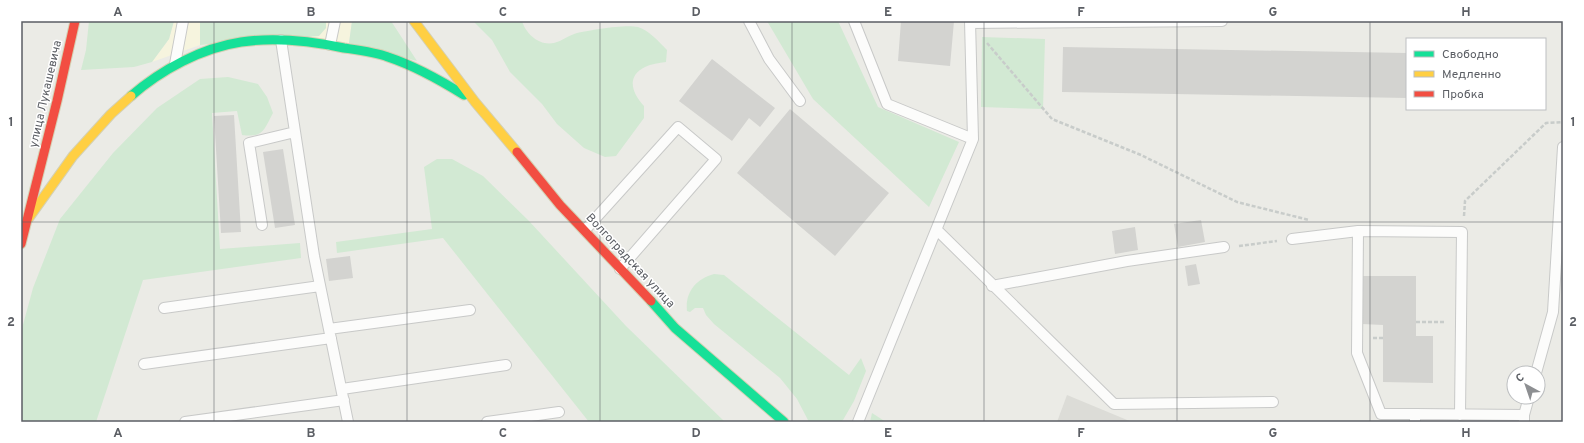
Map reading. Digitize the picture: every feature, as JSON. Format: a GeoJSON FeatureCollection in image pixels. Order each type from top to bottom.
{"type":"FeatureCollection","features":[{"type":"Feature","properties":{"kind":"main road","name":"улица Лукашевича"},"geometry":{"type":"LineString","coordinates":[[28,219],[58,101],[75,21]]}},
{"type":"Feature","properties":{"kind":"main road"},"geometry":{"type":"LineString","coordinates":[[414,21],[475,102]]}},
{"type":"Feature","properties":{"kind":"main road"},"geometry":{"type":"LineString","coordinates":[[21,244],[28,219],[73,156],[111,114],[146,83],[174,66],[204,51],[241,42],[281,40],[330,45],[386,56],[432,75],[475,102]]}},
{"type":"Feature","properties":{"kind":"main road","name":"Волгоградская улица"},"geometry":{"type":"LineString","coordinates":[[475,102],[560,205],[675,328],[784,422]]}},
{"type":"Feature","properties":{"kind":"lane"},"geometry":{"type":"LineString","coordinates":[[174,66],[183,21]]}},
{"type":"Feature","properties":{"kind":"lane"},"geometry":{"type":"LineString","coordinates":[[330,45],[335,21]]}},
{"type":"Feature","properties":{"kind":"lane"},"geometry":{"type":"LineString","coordinates":[[749,21],[769,59],[800,101]]}},
{"type":"Feature","properties":{"kind":"lane"},"geometry":{"type":"LineString","coordinates":[[854,21],[887,104],[974,139]]}},
{"type":"Feature","properties":{"kind":"lane"},"geometry":{"type":"LineString","coordinates":[[858,422],[974,139],[970,22],[1222,21]]}},
{"type":"Feature","properties":{"kind":"lane"},"geometry":{"type":"LineString","coordinates":[[281,40],[320,286],[348,422]]}},
{"type":"Feature","properties":{"kind":"lane"},"geometry":{"type":"LineString","coordinates":[[585,230],[678,127],[716,159],[620,269]]}},
{"type":"Feature","properties":{"kind":"lane"},"geometry":{"type":"LineString","coordinates":[[262,225],[249,143],[295,132]]}},
{"type":"Feature","properties":{"kind":"lane"},"geometry":{"type":"LineString","coordinates":[[1538,365],[1554,312],[1563,148]]}},
{"type":"Feature","properties":{"kind":"lane"},"geometry":{"type":"LineString","coordinates":[[936,230],[1114,404],[1273,402]]}},
{"type":"Feature","properties":{"kind":"lane"},"geometry":{"type":"LineString","coordinates":[[1358,231],[1357,353],[1381,414],[1415,418],[1460,414],[1524,418],[1527,405]]}},
{"type":"Feature","properties":{"kind":"lane"},"geometry":{"type":"LineString","coordinates":[[1292,239],[1358,231],[1462,232],[1460,414]]}},
{"type":"Feature","properties":{"kind":"lane"},"geometry":{"type":"LineString","coordinates":[[992,286],[1127,261],[1224,247]]}},
{"type":"Feature","properties":{"kind":"lane"},"geometry":{"type":"LineString","coordinates":[[164,308],[320,286]]}},
{"type":"Feature","properties":{"kind":"lane"},"geometry":{"type":"LineString","coordinates":[[144,364],[470,310]]}},
{"type":"Feature","properties":{"kind":"lane"},"geometry":{"type":"LineString","coordinates":[[342,389],[506,365]]}},
{"type":"Feature","properties":{"kind":"lane"},"geometry":{"type":"LineString","coordinates":[[185,422],[344,400]]}},
{"type":"Feature","properties":{"kind":"lane"},"geometry":{"type":"LineString","coordinates":[[487,422],[559,412]]}},
{"type":"Feature","properties":{"kind":"path"},"geometry":{"type":"LineString","coordinates":[[970,22],[1052,119],[1141,155],[1237,202],[1313,220]]}},
{"type":"Feature","properties":{"kind":"path"},"geometry":{"type":"LineString","coordinates":[[1462,232],[1465,201],[1546,123],[1563,122]]}},
{"type":"Feature","properties":{"kind":"path"},"geometry":{"type":"LineString","coordinates":[[1224,247],[1292,239]]}},
{"type":"Feature","properties":{"kind":"path"},"geometry":{"type":"LineString","coordinates":[[1416,322],[1438,322]]}},
{"type":"Feature","properties":{"kind":"shaded area"},"geometry":{"type":"Polygon","coordinates":[[[174,21],[352,21],[349,43],[200,45],[152,62],[169,39],[174,21]]]}},
{"type":"Feature","properties":{"kind":"shaded area"},"geometry":{"type":"Polygon","coordinates":[[[1067,395],[1132,422],[1057,422],[1067,395]]]}},
{"type":"Feature","properties":{"kind":"green space"},"geometry":{"type":"Polygon","coordinates":[[[89,21],[174,21],[169,39],[152,62],[134,67],[81,70],[86,50],[89,21]]]}},
{"type":"Feature","properties":{"kind":"green space"},"geometry":{"type":"Polygon","coordinates":[[[200,21],[326,21],[326,28],[319,36],[200,45],[200,21]]]}},
{"type":"Feature","properties":{"kind":"green space"},"geometry":{"type":"Polygon","coordinates":[[[352,21],[391,21],[417,61],[349,43],[352,21]]]}},
{"type":"Feature","properties":{"kind":"green space"},"geometry":{"type":"Polygon","coordinates":[[[473,21],[522,21],[530,34],[538,41],[543,43],[554,43],[571,35],[591,30],[632,26],[638,27],[650,34],[667,50],[666,62],[647,66],[639,71],[635,76],[633,81],[634,91],[644,106],[644,118],[616,156],[605,157],[584,148],[557,124],[542,104],[510,72],[492,40],[473,21]]]}},
{"type":"Feature","properties":{"kind":"green space"},"geometry":{"type":"Polygon","coordinates":[[[767,21],[838,21],[878,107],[959,142],[929,207],[813,99],[767,21]]]}},
{"type":"Feature","properties":{"kind":"green space"},"geometry":{"type":"Polygon","coordinates":[[[982,37],[1045,39],[1043,109],[981,107],[982,37]]]}},
{"type":"Feature","properties":{"kind":"green space"},"geometry":{"type":"Polygon","coordinates":[[[228,77],[258,84],[267,97],[273,113],[262,132],[249,136],[242,135],[237,111],[212,113],[220,249],[300,243],[301,258],[143,280],[96,422],[21,422],[21,332],[33,288],[60,219],[113,153],[157,108],[200,79],[228,77]]]}},
{"type":"Feature","properties":{"kind":"green space"},"geometry":{"type":"Polygon","coordinates":[[[437,159],[452,159],[483,176],[529,221],[626,326],[725,422],[589,422],[443,238],[337,253],[336,242],[432,229],[424,167],[437,159]]]}},
{"type":"Feature","properties":{"kind":"green space"},"geometry":{"type":"Polygon","coordinates":[[[714,274],[724,275],[849,375],[861,358],[866,371],[854,401],[841,422],[809,422],[797,399],[780,378],[714,324],[706,315],[703,308],[695,308],[690,312],[687,311],[688,298],[693,287],[702,279],[714,274]]]}},
{"type":"Feature","properties":{"kind":"green space"},"geometry":{"type":"Polygon","coordinates":[[[872,413],[886,422],[870,422],[872,413]]]}},
{"type":"Feature","properties":{"kind":"building"},"geometry":{"type":"Polygon","coordinates":[[[901,21],[954,21],[950,66],[898,61],[901,21]]]}},
{"type":"Feature","properties":{"kind":"building"},"geometry":{"type":"Polygon","coordinates":[[[1063,47],[1406,53],[1406,98],[1062,92],[1063,47]]]}},
{"type":"Feature","properties":{"kind":"building"},"geometry":{"type":"Polygon","coordinates":[[[712,59],[775,108],[760,127],[749,118],[732,141],[679,101],[712,59]]]}},
{"type":"Feature","properties":{"kind":"building"},"geometry":{"type":"Polygon","coordinates":[[[790,109],[889,193],[835,256],[737,173],[790,109]]]}},
{"type":"Feature","properties":{"kind":"building"},"geometry":{"type":"Polygon","coordinates":[[[234,115],[241,232],[221,233],[214,116],[234,115]]]}},
{"type":"Feature","properties":{"kind":"building"},"geometry":{"type":"Polygon","coordinates":[[[283,149],[295,225],[275,228],[263,152],[283,149]]]}},
{"type":"Feature","properties":{"kind":"building"},"geometry":{"type":"Polygon","coordinates":[[[1201,220],[1205,242],[1178,247],[1174,224],[1201,220]]]}},
{"type":"Feature","properties":{"kind":"building"},"geometry":{"type":"Polygon","coordinates":[[[1135,227],[1138,250],[1115,254],[1112,231],[1135,227]]]}},
{"type":"Feature","properties":{"kind":"building"},"geometry":{"type":"Polygon","coordinates":[[[350,256],[353,278],[329,281],[326,259],[350,256]]]}},
{"type":"Feature","properties":{"kind":"building"},"geometry":{"type":"Polygon","coordinates":[[[1196,264],[1200,284],[1188,286],[1185,266],[1196,264]]]}},
{"type":"Feature","properties":{"kind":"building"},"geometry":{"type":"Polygon","coordinates":[[[1362,276],[1416,276],[1416,336],[1433,336],[1433,383],[1383,382],[1383,325],[1362,324],[1362,276]]]}},
{"type":"Feature","properties":{"kind":"traffic: fast"},"geometry":{"type":"LineString","coordinates":[[131,96],[155,77],[168,69],[211,49],[241,42],[267,40],[319,43],[378,54],[418,69],[464,95]]}},
{"type":"Feature","properties":{"kind":"traffic: fast"},"geometry":{"type":"LineString","coordinates":[[651,301],[675,328],[784,422]]}},
{"type":"Feature","properties":{"kind":"traffic: slow"},"geometry":{"type":"LineString","coordinates":[[414,21],[475,102],[517,152]]}},
{"type":"Feature","properties":{"kind":"traffic: slow"},"geometry":{"type":"LineString","coordinates":[[28,219],[73,156],[111,114],[131,96]]}},
{"type":"Feature","properties":{"kind":"traffic: jam"},"geometry":{"type":"LineString","coordinates":[[21,244],[57,101],[75,21]]}},
{"type":"Feature","properties":{"kind":"traffic: jam"},"geometry":{"type":"LineString","coordinates":[[517,152],[560,205],[651,301]]}}]}
